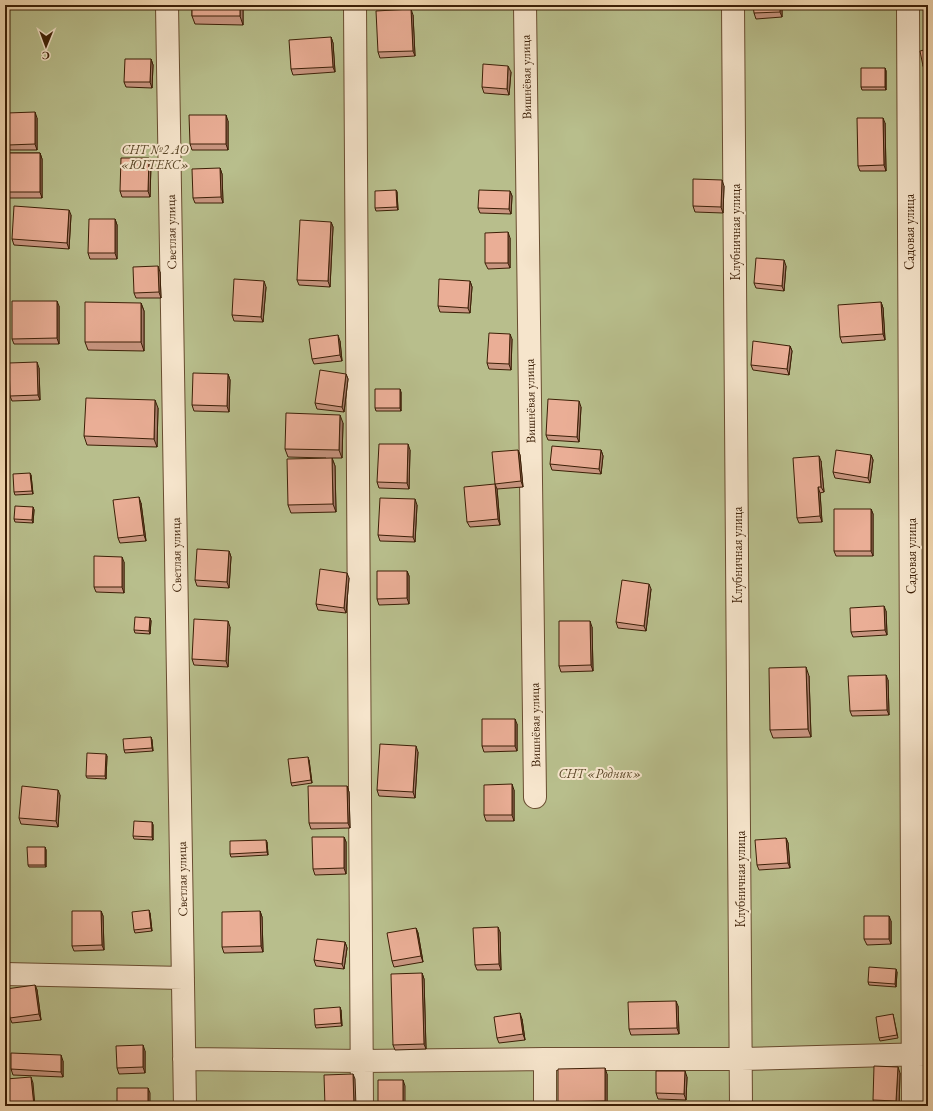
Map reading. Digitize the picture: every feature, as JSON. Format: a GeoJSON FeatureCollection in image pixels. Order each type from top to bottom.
{"type":"FeatureCollection","features":[{"type":"Feature","properties":{"kind":"street","name":"Светлая улица"},"geometry":{"type":"LineString","coordinates":[[168,5],[185,1106]]}},
{"type":"Feature","properties":{"kind":"street"},"geometry":{"type":"LineString","coordinates":[[355,5],[362,1106]]}},
{"type":"Feature","properties":{"kind":"street","name":"Вишнёвая улица"},"geometry":{"type":"LineString","coordinates":[[525,5],[536,797]]}},
{"type":"Feature","properties":{"kind":"street","name":"Клубничная улица"},"geometry":{"type":"LineString","coordinates":[[733,5],[741,1106]]}},
{"type":"Feature","properties":{"kind":"street","name":"Садовая улица"},"geometry":{"type":"LineString","coordinates":[[908,5],[921,1054],[913,1106]]}},
{"type":"Feature","properties":{"kind":"street"},"geometry":{"type":"LineString","coordinates":[[5,974],[183,978]]}},
{"type":"Feature","properties":{"kind":"street"},"geometry":{"type":"LineString","coordinates":[[184,1059],[361,1061],[741,1059],[921,1054]]}},
{"type":"Feature","properties":{"kind":"street"},"geometry":{"type":"LineString","coordinates":[[545,1059],[545,1106]]}},
{"type":"Feature","properties":{"kind":"green space","name":"СНТ «Родник»"},"geometry":{"type":"Polygon","coordinates":[[[5,5],[928,5],[928,1106],[5,1106],[5,5]]]}},
{"type":"Feature","properties":{"kind":"building"},"geometry":{"type":"Polygon","coordinates":[[[192,5],[240,5],[240,16],[192,16],[192,5]]]}},
{"type":"Feature","properties":{"kind":"building"},"geometry":{"type":"Polygon","coordinates":[[[753,5],[780,5],[780,12],[754,13],[753,5]]]}},
{"type":"Feature","properties":{"kind":"building"},"geometry":{"type":"Polygon","coordinates":[[[411,9],[413,51],[378,52],[376,11],[411,9]]]}},
{"type":"Feature","properties":{"kind":"building"},"geometry":{"type":"Polygon","coordinates":[[[331,37],[333,67],[291,69],[289,40],[331,37]]]}},
{"type":"Feature","properties":{"kind":"building"},"geometry":{"type":"Polygon","coordinates":[[[928,49],[928,65],[923,66],[920,51],[928,49]]]}},
{"type":"Feature","properties":{"kind":"building"},"geometry":{"type":"Polygon","coordinates":[[[125,59],[151,59],[150,82],[124,82],[125,59]]]}},
{"type":"Feature","properties":{"kind":"building"},"geometry":{"type":"Polygon","coordinates":[[[483,64],[508,66],[507,89],[482,87],[483,64]]]}},
{"type":"Feature","properties":{"kind":"building"},"geometry":{"type":"Polygon","coordinates":[[[861,68],[885,68],[885,87],[861,87],[861,68]]]}},
{"type":"Feature","properties":{"kind":"building"},"geometry":{"type":"Polygon","coordinates":[[[35,112],[35,144],[8,145],[7,113],[35,112]]]}},
{"type":"Feature","properties":{"kind":"building"},"geometry":{"type":"Polygon","coordinates":[[[189,115],[226,115],[226,144],[190,144],[189,115]]]}},
{"type":"Feature","properties":{"kind":"building"},"geometry":{"type":"Polygon","coordinates":[[[857,118],[883,118],[884,165],[858,166],[857,118]]]}},
{"type":"Feature","properties":{"kind":"building"},"geometry":{"type":"Polygon","coordinates":[[[5,153],[40,153],[40,192],[5,192],[5,153]]]}},
{"type":"Feature","properties":{"kind":"building"},"geometry":{"type":"Polygon","coordinates":[[[121,158],[149,158],[148,191],[120,191],[121,158]]]}},
{"type":"Feature","properties":{"kind":"building"},"geometry":{"type":"Polygon","coordinates":[[[220,168],[221,197],[193,198],[192,169],[220,168]]]}},
{"type":"Feature","properties":{"kind":"building"},"geometry":{"type":"Polygon","coordinates":[[[693,179],[722,180],[721,207],[693,206],[693,179]]]}},
{"type":"Feature","properties":{"kind":"building"},"geometry":{"type":"Polygon","coordinates":[[[396,190],[397,207],[375,208],[375,191],[396,190]]]}},
{"type":"Feature","properties":{"kind":"building"},"geometry":{"type":"Polygon","coordinates":[[[479,190],[510,191],[509,209],[478,208],[479,190]]]}},
{"type":"Feature","properties":{"kind":"building"},"geometry":{"type":"Polygon","coordinates":[[[14,206],[69,210],[67,243],[12,239],[14,206]]]}},
{"type":"Feature","properties":{"kind":"building"},"geometry":{"type":"Polygon","coordinates":[[[89,219],[115,219],[115,253],[88,253],[89,219]]]}},
{"type":"Feature","properties":{"kind":"building"},"geometry":{"type":"Polygon","coordinates":[[[300,220],[331,222],[328,281],[297,280],[300,220]]]}},
{"type":"Feature","properties":{"kind":"building"},"geometry":{"type":"Polygon","coordinates":[[[508,232],[508,263],[485,263],[485,233],[508,232]]]}},
{"type":"Feature","properties":{"kind":"building"},"geometry":{"type":"Polygon","coordinates":[[[756,258],[784,260],[782,286],[754,283],[756,258]]]}},
{"type":"Feature","properties":{"kind":"building"},"geometry":{"type":"Polygon","coordinates":[[[158,266],[159,292],[134,293],[133,267],[158,266]]]}},
{"type":"Feature","properties":{"kind":"building"},"geometry":{"type":"Polygon","coordinates":[[[234,279],[264,281],[261,317],[232,315],[234,279]]]}},
{"type":"Feature","properties":{"kind":"building"},"geometry":{"type":"Polygon","coordinates":[[[439,279],[470,281],[468,308],[438,306],[439,279]]]}},
{"type":"Feature","properties":{"kind":"building"},"geometry":{"type":"Polygon","coordinates":[[[12,301],[57,301],[57,338],[12,339],[12,301]]]}},
{"type":"Feature","properties":{"kind":"building"},"geometry":{"type":"Polygon","coordinates":[[[85,302],[141,303],[141,342],[85,342],[85,302]]]}},
{"type":"Feature","properties":{"kind":"building"},"geometry":{"type":"Polygon","coordinates":[[[881,302],[883,334],[840,337],[838,305],[881,302]]]}},
{"type":"Feature","properties":{"kind":"building"},"geometry":{"type":"Polygon","coordinates":[[[489,333],[510,334],[509,364],[487,363],[489,333]]]}},
{"type":"Feature","properties":{"kind":"building"},"geometry":{"type":"Polygon","coordinates":[[[338,335],[340,355],[312,359],[309,339],[338,335]]]}},
{"type":"Feature","properties":{"kind":"building"},"geometry":{"type":"Polygon","coordinates":[[[753,341],[790,346],[787,369],[751,365],[753,341]]]}},
{"type":"Feature","properties":{"kind":"building"},"geometry":{"type":"Polygon","coordinates":[[[37,362],[38,395],[10,396],[9,363],[37,362]]]}},
{"type":"Feature","properties":{"kind":"building"},"geometry":{"type":"Polygon","coordinates":[[[320,370],[346,374],[342,407],[315,403],[320,370]]]}},
{"type":"Feature","properties":{"kind":"building"},"geometry":{"type":"Polygon","coordinates":[[[193,373],[228,374],[227,406],[192,405],[193,373]]]}},
{"type":"Feature","properties":{"kind":"building"},"geometry":{"type":"Polygon","coordinates":[[[375,389],[400,389],[400,408],[375,408],[375,389]]]}},
{"type":"Feature","properties":{"kind":"building"},"geometry":{"type":"Polygon","coordinates":[[[86,398],[155,400],[154,439],[84,436],[86,398]]]}},
{"type":"Feature","properties":{"kind":"building"},"geometry":{"type":"Polygon","coordinates":[[[548,399],[579,401],[577,437],[546,435],[548,399]]]}},
{"type":"Feature","properties":{"kind":"building"},"geometry":{"type":"Polygon","coordinates":[[[286,413],[340,415],[339,450],[285,449],[286,413]]]}},
{"type":"Feature","properties":{"kind":"building"},"geometry":{"type":"Polygon","coordinates":[[[379,444],[408,444],[407,483],[377,482],[379,444]]]}},
{"type":"Feature","properties":{"kind":"building"},"geometry":{"type":"Polygon","coordinates":[[[552,446],[601,450],[599,469],[550,464],[552,446]]]}},
{"type":"Feature","properties":{"kind":"building"},"geometry":{"type":"Polygon","coordinates":[[[518,450],[521,481],[495,484],[492,452],[518,450]]]}},
{"type":"Feature","properties":{"kind":"building"},"geometry":{"type":"Polygon","coordinates":[[[836,450],[871,455],[868,478],[833,472],[836,450]]]}},
{"type":"Feature","properties":{"kind":"building"},"geometry":{"type":"Polygon","coordinates":[[[819,456],[821,487],[818,487],[820,516],[797,518],[793,458],[819,456]]]}},
{"type":"Feature","properties":{"kind":"building"},"geometry":{"type":"Polygon","coordinates":[[[332,458],[333,504],[288,505],[287,459],[332,458]]]}},
{"type":"Feature","properties":{"kind":"building"},"geometry":{"type":"Polygon","coordinates":[[[30,473],[32,491],[14,492],[13,474],[30,473]]]}},
{"type":"Feature","properties":{"kind":"building"},"geometry":{"type":"Polygon","coordinates":[[[495,484],[498,519],[467,522],[464,487],[495,484]]]}},
{"type":"Feature","properties":{"kind":"building"},"geometry":{"type":"Polygon","coordinates":[[[139,497],[144,535],[118,538],[113,500],[139,497]]]}},
{"type":"Feature","properties":{"kind":"building"},"geometry":{"type":"Polygon","coordinates":[[[380,498],[415,499],[413,537],[378,535],[380,498]]]}},
{"type":"Feature","properties":{"kind":"building"},"geometry":{"type":"Polygon","coordinates":[[[15,506],[33,507],[32,520],[14,519],[15,506]]]}},
{"type":"Feature","properties":{"kind":"building"},"geometry":{"type":"Polygon","coordinates":[[[834,509],[871,509],[871,551],[834,551],[834,509]]]}},
{"type":"Feature","properties":{"kind":"building"},"geometry":{"type":"Polygon","coordinates":[[[197,549],[229,551],[227,582],[195,580],[197,549]]]}},
{"type":"Feature","properties":{"kind":"building"},"geometry":{"type":"Polygon","coordinates":[[[94,556],[122,557],[122,587],[94,587],[94,556]]]}},
{"type":"Feature","properties":{"kind":"building"},"geometry":{"type":"Polygon","coordinates":[[[320,569],[347,573],[344,608],[316,604],[320,569]]]}},
{"type":"Feature","properties":{"kind":"building"},"geometry":{"type":"Polygon","coordinates":[[[377,571],[407,571],[407,598],[377,599],[377,571]]]}},
{"type":"Feature","properties":{"kind":"building"},"geometry":{"type":"Polygon","coordinates":[[[622,580],[649,584],[644,626],[616,622],[622,580]]]}},
{"type":"Feature","properties":{"kind":"building"},"geometry":{"type":"Polygon","coordinates":[[[884,606],[885,630],[851,632],[850,608],[884,606]]]}},
{"type":"Feature","properties":{"kind":"building"},"geometry":{"type":"Polygon","coordinates":[[[135,617],[150,618],[149,631],[134,630],[135,617]]]}},
{"type":"Feature","properties":{"kind":"building"},"geometry":{"type":"Polygon","coordinates":[[[194,619],[228,621],[226,661],[192,659],[194,619]]]}},
{"type":"Feature","properties":{"kind":"building"},"geometry":{"type":"Polygon","coordinates":[[[559,621],[590,621],[591,665],[559,666],[559,621]]]}},
{"type":"Feature","properties":{"kind":"building"},"geometry":{"type":"Polygon","coordinates":[[[806,667],[808,729],[770,730],[769,668],[806,667]]]}},
{"type":"Feature","properties":{"kind":"building"},"geometry":{"type":"Polygon","coordinates":[[[886,675],[887,710],[850,711],[848,676],[886,675]]]}},
{"type":"Feature","properties":{"kind":"building"},"geometry":{"type":"Polygon","coordinates":[[[482,719],[515,719],[515,746],[482,746],[482,719]]]}},
{"type":"Feature","properties":{"kind":"building"},"geometry":{"type":"Polygon","coordinates":[[[151,737],[152,748],[124,750],[123,739],[151,737]]]}},
{"type":"Feature","properties":{"kind":"building"},"geometry":{"type":"Polygon","coordinates":[[[380,744],[416,746],[413,792],[377,790],[380,744]]]}},
{"type":"Feature","properties":{"kind":"building"},"geometry":{"type":"Polygon","coordinates":[[[87,753],[106,754],[105,776],[86,776],[87,753]]]}},
{"type":"Feature","properties":{"kind":"building"},"geometry":{"type":"Polygon","coordinates":[[[308,757],[311,780],[291,783],[288,759],[308,757]]]}},
{"type":"Feature","properties":{"kind":"building"},"geometry":{"type":"Polygon","coordinates":[[[512,784],[512,815],[484,815],[484,785],[512,784]]]}},
{"type":"Feature","properties":{"kind":"building"},"geometry":{"type":"Polygon","coordinates":[[[22,786],[58,790],[56,821],[19,818],[22,786]]]}},
{"type":"Feature","properties":{"kind":"building"},"geometry":{"type":"Polygon","coordinates":[[[308,786],[347,786],[348,823],[309,823],[308,786]]]}},
{"type":"Feature","properties":{"kind":"building"},"geometry":{"type":"Polygon","coordinates":[[[134,821],[152,822],[152,837],[133,836],[134,821]]]}},
{"type":"Feature","properties":{"kind":"building"},"geometry":{"type":"Polygon","coordinates":[[[312,837],[344,837],[344,868],[313,869],[312,837]]]}},
{"type":"Feature","properties":{"kind":"building"},"geometry":{"type":"Polygon","coordinates":[[[786,838],[788,863],[757,865],[755,840],[786,838]]]}},
{"type":"Feature","properties":{"kind":"building"},"geometry":{"type":"Polygon","coordinates":[[[266,840],[267,852],[230,854],[230,841],[266,840]]]}},
{"type":"Feature","properties":{"kind":"building"},"geometry":{"type":"Polygon","coordinates":[[[27,847],[45,847],[45,865],[28,865],[27,847]]]}},
{"type":"Feature","properties":{"kind":"building"},"geometry":{"type":"Polygon","coordinates":[[[149,910],[151,928],[134,930],[132,912],[149,910]]]}},
{"type":"Feature","properties":{"kind":"building"},"geometry":{"type":"Polygon","coordinates":[[[72,911],[101,911],[102,945],[72,946],[72,911]]]}},
{"type":"Feature","properties":{"kind":"building"},"geometry":{"type":"Polygon","coordinates":[[[260,911],[261,946],[222,947],[222,912],[260,911]]]}},
{"type":"Feature","properties":{"kind":"building"},"geometry":{"type":"Polygon","coordinates":[[[864,916],[889,916],[889,939],[864,939],[864,916]]]}},
{"type":"Feature","properties":{"kind":"building"},"geometry":{"type":"Polygon","coordinates":[[[926,924],[928,924],[928,966],[925,966],[926,924]]]}},
{"type":"Feature","properties":{"kind":"building"},"geometry":{"type":"Polygon","coordinates":[[[498,927],[499,964],[475,965],[473,928],[498,927]]]}},
{"type":"Feature","properties":{"kind":"building"},"geometry":{"type":"Polygon","coordinates":[[[416,928],[421,956],[392,961],[387,933],[416,928]]]}},
{"type":"Feature","properties":{"kind":"building"},"geometry":{"type":"Polygon","coordinates":[[[317,939],[345,942],[342,964],[314,960],[317,939]]]}},
{"type":"Feature","properties":{"kind":"building"},"geometry":{"type":"Polygon","coordinates":[[[869,967],[896,969],[895,984],[868,982],[869,967]]]}},
{"type":"Feature","properties":{"kind":"building"},"geometry":{"type":"Polygon","coordinates":[[[422,973],[424,1044],[393,1045],[391,974],[422,973]]]}},
{"type":"Feature","properties":{"kind":"building"},"geometry":{"type":"Polygon","coordinates":[[[35,985],[39,1014],[10,1018],[6,989],[35,985]]]}},
{"type":"Feature","properties":{"kind":"building"},"geometry":{"type":"Polygon","coordinates":[[[676,1001],[677,1028],[629,1029],[628,1002],[676,1001]]]}},
{"type":"Feature","properties":{"kind":"building"},"geometry":{"type":"Polygon","coordinates":[[[340,1007],[341,1023],[315,1025],[314,1009],[340,1007]]]}},
{"type":"Feature","properties":{"kind":"building"},"geometry":{"type":"Polygon","coordinates":[[[520,1013],[523,1034],[497,1038],[494,1017],[520,1013]]]}},
{"type":"Feature","properties":{"kind":"building"},"geometry":{"type":"Polygon","coordinates":[[[893,1014],[897,1035],[879,1038],[876,1017],[893,1014]]]}},
{"type":"Feature","properties":{"kind":"building"},"geometry":{"type":"Polygon","coordinates":[[[143,1045],[143,1067],[117,1068],[116,1046],[143,1045]]]}},
{"type":"Feature","properties":{"kind":"building"},"geometry":{"type":"Polygon","coordinates":[[[11,1053],[61,1055],[61,1072],[11,1069],[11,1053]]]}},
{"type":"Feature","properties":{"kind":"building"},"geometry":{"type":"Polygon","coordinates":[[[874,1066],[898,1067],[896,1101],[873,1100],[874,1066]]]}},
{"type":"Feature","properties":{"kind":"building"},"geometry":{"type":"Polygon","coordinates":[[[605,1068],[605,1101],[558,1102],[558,1069],[605,1068]]]}},
{"type":"Feature","properties":{"kind":"building"},"geometry":{"type":"Polygon","coordinates":[[[656,1071],[685,1071],[684,1094],[656,1093],[656,1071]]]}},
{"type":"Feature","properties":{"kind":"building"},"geometry":{"type":"Polygon","coordinates":[[[353,1074],[354,1106],[325,1106],[324,1075],[353,1074]]]}},
{"type":"Feature","properties":{"kind":"building"},"geometry":{"type":"Polygon","coordinates":[[[31,1077],[34,1106],[8,1106],[6,1079],[31,1077]]]}},
{"type":"Feature","properties":{"kind":"building"},"geometry":{"type":"Polygon","coordinates":[[[378,1080],[403,1080],[403,1106],[378,1106],[378,1080]]]}},
{"type":"Feature","properties":{"kind":"building"},"geometry":{"type":"Polygon","coordinates":[[[117,1088],[148,1088],[148,1106],[117,1106],[117,1088]]]}},
{"type":"Feature","properties":{"kind":"park label","name":"СНТ №2 АО «ЮГТЕКС»"},"geometry":{"type":"Point","coordinates":[155,156]}}]}
